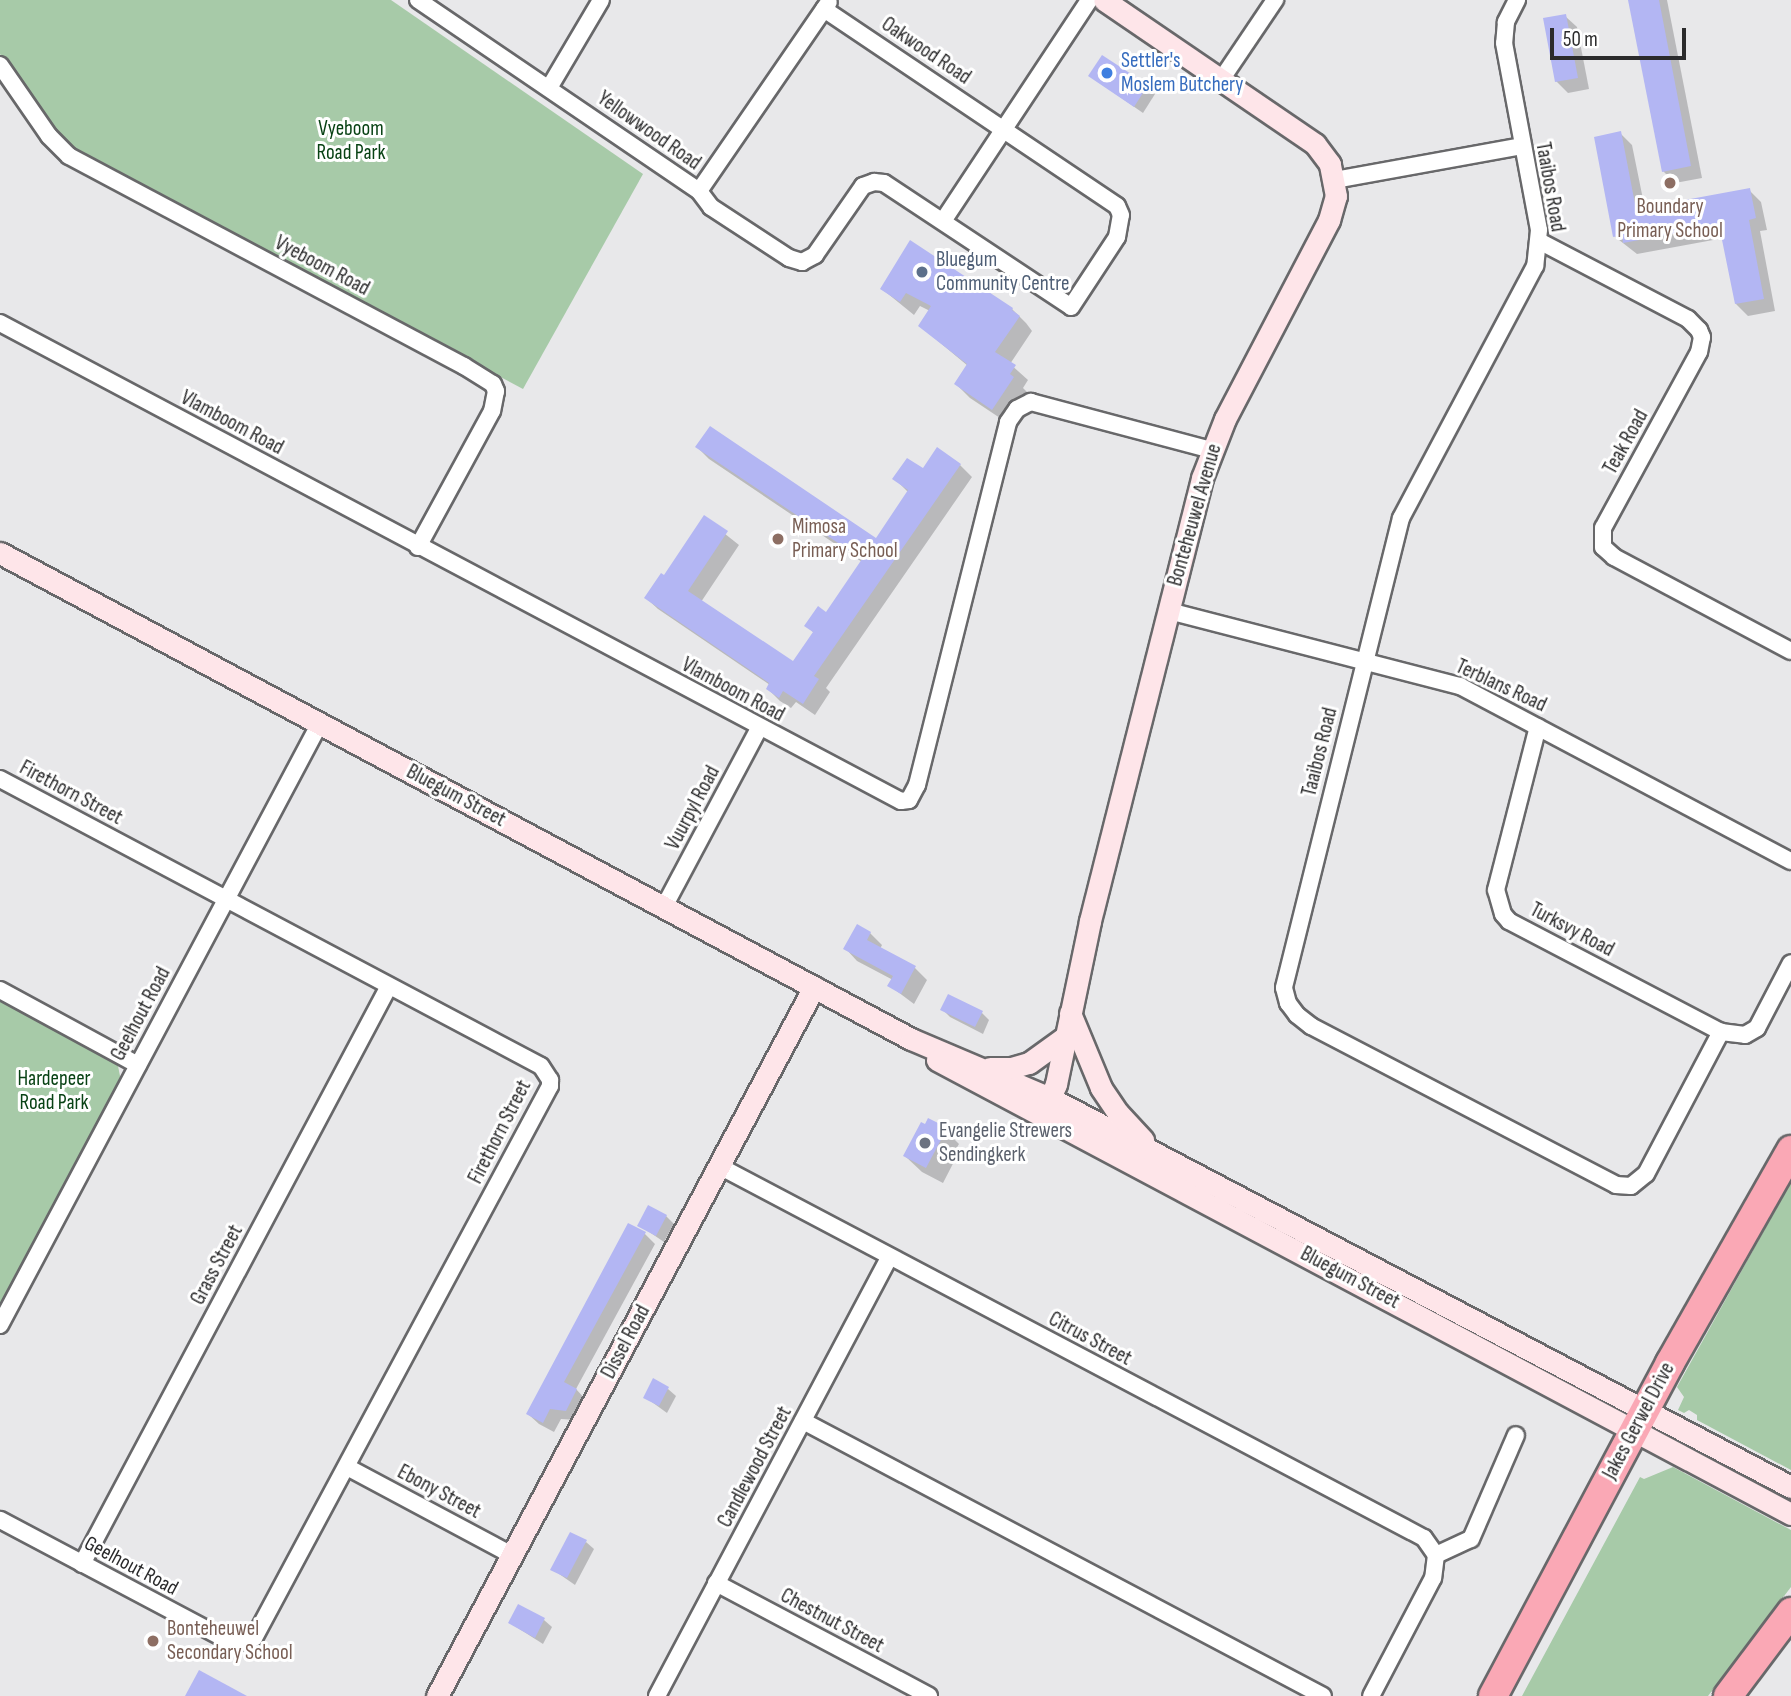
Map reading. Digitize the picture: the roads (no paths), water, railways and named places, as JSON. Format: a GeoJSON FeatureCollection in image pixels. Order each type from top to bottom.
{"type":"FeatureCollection","features":[{"type":"Feature","properties":{"kind":"highway","name":"Jakes Gerwel Drive"},"geometry":{"type":"LineString","coordinates":[[1493,1696],[1640,1421],[1791,1150]]}},
{"type":"Feature","properties":{"kind":"highway"},"geometry":{"type":"LineString","coordinates":[[1728,1696],[1791,1612]]}},
{"type":"Feature","properties":{"kind":"street","name":"Yellowwood Road"},"geometry":{"type":"LineString","coordinates":[[418,0],[699,191],[827,4]]}},
{"type":"Feature","properties":{"kind":"street"},"geometry":{"type":"LineString","coordinates":[[549,88],[601,0]]}},
{"type":"Feature","properties":{"kind":"street"},"geometry":{"type":"LineString","coordinates":[[699,191],[711,207],[795,261],[808,260],[814,255],[858,190],[868,183],[884,183],[943,221],[1089,0]]}},
{"type":"Feature","properties":{"kind":"street"},"geometry":{"type":"LineString","coordinates":[[1104,0],[1315,144],[1327,158],[1335,180],[1522,146]]}},
{"type":"Feature","properties":{"kind":"street"},"geometry":{"type":"LineString","coordinates":[[1221,80],[1275,0]]}},
{"type":"Feature","properties":{"kind":"street","name":"Taaibos Road"},"geometry":{"type":"LineString","coordinates":[[1517,0],[1504,32],[1539,241],[1531,274],[1407,504],[1364,660],[1284,977],[1288,1003],[1297,1015],[1323,1032],[1623,1187],[1639,1182],[1646,1174],[1721,1032]]}},
{"type":"Feature","properties":{"kind":"street","name":"Oakwood Road"},"geometry":{"type":"LineString","coordinates":[[827,4],[1117,206],[1120,225],[1116,237],[1071,307],[943,221]]}},
{"type":"Feature","properties":{"kind":"street","name":"Vyeboom Road"},"geometry":{"type":"LineString","coordinates":[[0,65],[49,136],[69,156],[487,378],[493,384],[496,391],[492,411],[418,547]]}},
{"type":"Feature","properties":{"kind":"street","name":"Bonteheuwel Avenue"},"geometry":{"type":"LineString","coordinates":[[1046,1108],[1168,611],[1212,450],[1329,220],[1335,203],[1335,180]]}},
{"type":"Feature","properties":{"kind":"street","name":"Teak Road"},"geometry":{"type":"LineString","coordinates":[[1539,241],[1688,319],[1702,337],[1699,352],[1603,528],[1604,547],[1614,557],[1791,652]]}},
{"type":"Feature","properties":{"kind":"street","name":"Vlamboom Road"},"geometry":{"type":"LineString","coordinates":[[0,323],[882,794],[901,801],[909,800],[917,785],[1008,422],[1017,409],[1031,402],[1212,450]]}},
{"type":"Feature","properties":{"kind":"street","name":"Bluegum Street"},"geometry":{"type":"LineString","coordinates":[[0,553],[911,1039],[981,1066],[1046,1108],[1483,1348],[1791,1488]]}},
{"type":"Feature","properties":{"kind":"street","name":"Terblans Road"},"geometry":{"type":"LineString","coordinates":[[1168,611],[1460,686],[1791,861]]}},
{"type":"Feature","properties":{"kind":"street","name":"Geelhout Road"},"geometry":{"type":"LineString","coordinates":[[0,1325],[320,723]]}},
{"type":"Feature","properties":{"kind":"street","name":"Turksvy Road"},"geometry":{"type":"LineString","coordinates":[[1538,727],[1496,890],[1503,914],[1509,921],[1721,1032]]}},
{"type":"Feature","properties":{"kind":"street","name":"Vuurpyl Road"},"geometry":{"type":"LineString","coordinates":[[664,907],[760,728]]}},
{"type":"Feature","properties":{"kind":"street","name":"Firethorn Street"},"geometry":{"type":"LineString","coordinates":[[0,779],[541,1066],[550,1080],[550,1086],[347,1467],[254,1638],[244,1643]]}},
{"type":"Feature","properties":{"kind":"street"},"geometry":{"type":"LineString","coordinates":[[1721,1032],[1745,1035],[1756,1028],[1791,963]]}},
{"type":"Feature","properties":{"kind":"street","name":"Grass Street"},"geometry":{"type":"LineString","coordinates":[[82,1564],[389,985]]}},
{"type":"Feature","properties":{"kind":"street","name":"Dissel Road"},"geometry":{"type":"LineString","coordinates":[[437,1696],[814,987]]}},
{"type":"Feature","properties":{"kind":"street"},"geometry":{"type":"LineString","coordinates":[[0,990],[138,1065]]}},
{"type":"Feature","properties":{"kind":"street"},"geometry":{"type":"LineString","coordinates":[[1070,1013],[1109,1101],[1156,1153]]}},
{"type":"Feature","properties":{"kind":"street"},"geometry":{"type":"LineString","coordinates":[[981,1066],[1001,1069],[1019,1066],[1037,1058],[1065,1037]]}},
{"type":"Feature","properties":{"kind":"street","name":"Bluegum Street"},"geometry":{"type":"LineString","coordinates":[[911,1039],[942,1064],[1156,1153],[1640,1421],[1791,1514]]}},
{"type":"Feature","properties":{"kind":"street","name":"Citrus Street"},"geometry":{"type":"LineString","coordinates":[[719,1166],[1424,1538],[1436,1555]]}},
{"type":"Feature","properties":{"kind":"street","name":"Candlewood Street"},"geometry":{"type":"LineString","coordinates":[[657,1696],[889,1257]]}},
{"type":"Feature","properties":{"kind":"street"},"geometry":{"type":"LineString","coordinates":[[803,1421],[1323,1696]]}},
{"type":"Feature","properties":{"kind":"street"},"geometry":{"type":"LineString","coordinates":[[1371,1696],[1433,1578],[1436,1555],[1471,1539],[1516,1435]]}},
{"type":"Feature","properties":{"kind":"street","name":"Ebony Street"},"geometry":{"type":"LineString","coordinates":[[347,1467],[512,1555]]}},
{"type":"Feature","properties":{"kind":"street","name":"Geelhout Road"},"geometry":{"type":"LineString","coordinates":[[0,1520],[225,1639],[244,1643]]}},
{"type":"Feature","properties":{"kind":"street","name":"Chestnut Street"},"geometry":{"type":"LineString","coordinates":[[716,1583],[929,1696]]}},
{"type":"Feature","properties":{"kind":"place","name":"Settler's Moslem Butchery"},"geometry":{"type":"Point","coordinates":[1107,73]}},
{"type":"Feature","properties":{"kind":"place","name":"Boundary Primary School"},"geometry":{"type":"Point","coordinates":[1670,183]}},
{"type":"Feature","properties":{"kind":"place","name":"Bluegum Community Centre"},"geometry":{"type":"Point","coordinates":[922,272]}},
{"type":"Feature","properties":{"kind":"place","name":"Mimosa Primary School"},"geometry":{"type":"Point","coordinates":[778,539]}},
{"type":"Feature","properties":{"kind":"place","name":"Evangelie Strewers Sendingkerk"},"geometry":{"type":"Point","coordinates":[925,1143]}},
{"type":"Feature","properties":{"kind":"place","name":"Bonteheuwel Secondary School"},"geometry":{"type":"Point","coordinates":[153,1641]}},
{"type":"Feature","properties":{"kind":"park label","name":"Vyeboom Road Park"},"geometry":{"type":"Point","coordinates":[351,141]}},
{"type":"Feature","properties":{"kind":"park label","name":"Hardepeer Road Park"},"geometry":{"type":"Point","coordinates":[54,1091]}}]}
